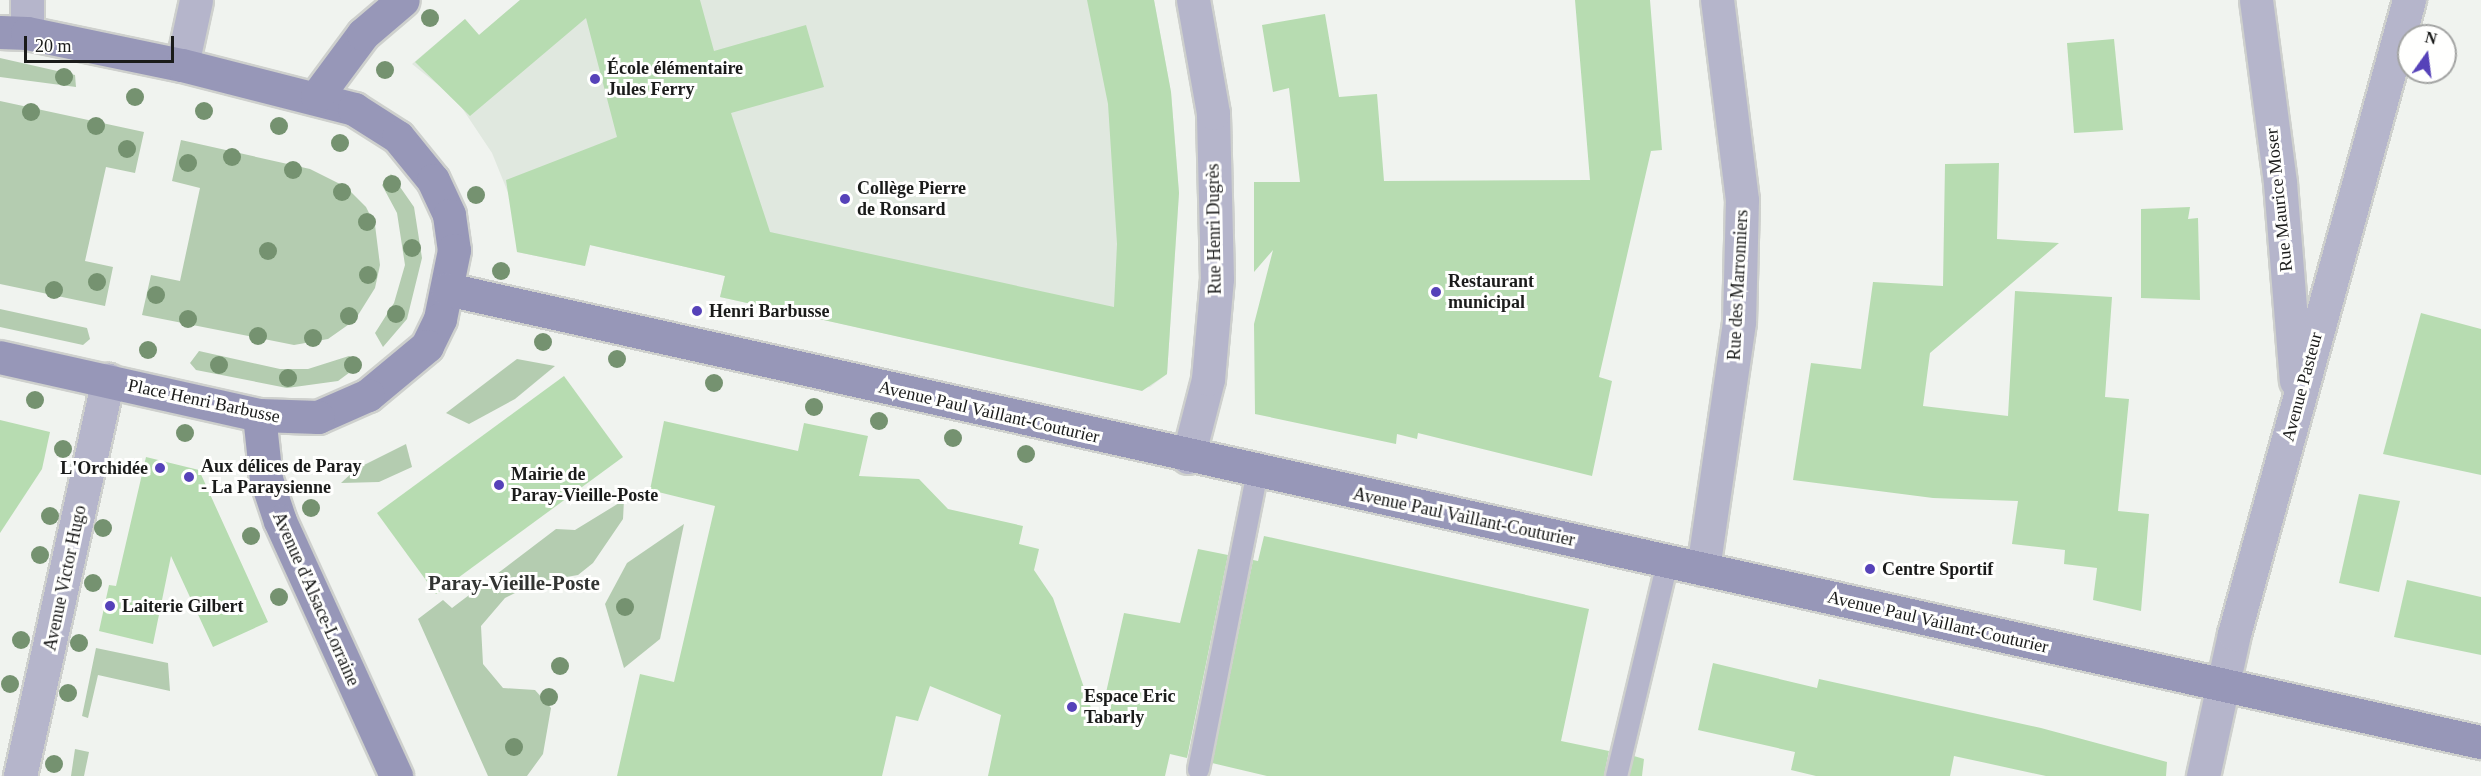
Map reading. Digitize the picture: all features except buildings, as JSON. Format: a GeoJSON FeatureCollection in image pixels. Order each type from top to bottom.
{"type":"FeatureCollection","features":[{"type":"Feature","properties":{"kind":"street"},"geometry":{"type":"LineString","coordinates":[[14,33],[27,0]]}},
{"type":"Feature","properties":{"kind":"street"},"geometry":{"type":"LineString","coordinates":[[182,65],[196,0]]}},
{"type":"Feature","properties":{"kind":"street"},"geometry":{"type":"LineString","coordinates":[[317,96],[363,34],[403,0]]}},
{"type":"Feature","properties":{"kind":"street","name":"Rue Henri Dugrès"},"geometry":{"type":"LineString","coordinates":[[1188,457],[1208,379],[1217,279],[1213,113],[1193,0]]}},
{"type":"Feature","properties":{"kind":"street","name":"Rue des Marronniers"},"geometry":{"type":"LineString","coordinates":[[1703,569],[1730,412],[1739,311],[1742,200],[1717,0]]}},
{"type":"Feature","properties":{"kind":"street","name":"Rue Maurice Moser"},"geometry":{"type":"LineString","coordinates":[[2256,0],[2280,183],[2297,401]]}},
{"type":"Feature","properties":{"kind":"street","name":"Avenue Pasteur"},"geometry":{"type":"LineString","coordinates":[[2203,776],[2221,684],[2409,0]]}},
{"type":"Feature","properties":{"kind":"street","name":"Place Henri Barbusse"},"geometry":{"type":"LineString","coordinates":[[0,357],[259,415],[318,417],[390,381],[427,346],[447,289],[453,250],[448,215],[433,180],[398,137],[354,109],[317,96],[182,65],[14,33]]}},
{"type":"Feature","properties":{"kind":"street","name":"Avenue Paul Vaillant-Couturier"},"geometry":{"type":"LineString","coordinates":[[447,289],[1188,457],[2481,742]]}},
{"type":"Feature","properties":{"kind":"street","name":"Avenue Victor Hugo"},"geometry":{"type":"LineString","coordinates":[[20,776],[108,380]]}},
{"type":"Feature","properties":{"kind":"street","name":"Avenue d'Alsace-Lorraine"},"geometry":{"type":"LineString","coordinates":[[259,415],[266,479],[280,521],[396,776]]}},
{"type":"Feature","properties":{"kind":"lane"},"geometry":{"type":"LineString","coordinates":[[1198,769],[1257,472]]}},
{"type":"Feature","properties":{"kind":"lane"},"geometry":{"type":"LineString","coordinates":[[1616,776],[1667,562]]}},
{"type":"Feature","properties":{"kind":"shaded area","name":"Collège Pierre de Ronsard"},"geometry":{"type":"Polygon","coordinates":[[[520,0],[1154,0],[1171,92],[1179,193],[1167,374],[1150,387],[1135,389],[720,297],[725,276],[590,245],[585,266],[517,252],[513,205],[492,153],[456,99],[412,64],[465,19],[479,35],[520,0]]]}},
{"type":"Feature","properties":{"kind":"green space"},"geometry":{"type":"Polygon","coordinates":[[[0,58],[75,75],[76,87],[0,77],[0,58]]]}},
{"type":"Feature","properties":{"kind":"green space"},"geometry":{"type":"Polygon","coordinates":[[[0,101],[144,132],[135,173],[106,167],[85,261],[113,267],[105,306],[0,284],[0,101]]]}},
{"type":"Feature","properties":{"kind":"green space"},"geometry":{"type":"Polygon","coordinates":[[[181,140],[310,169],[346,187],[366,207],[375,225],[380,265],[375,288],[355,320],[328,339],[294,345],[142,315],[151,275],[180,281],[200,188],[172,181],[181,140]]]}},
{"type":"Feature","properties":{"kind":"green space"},"geometry":{"type":"Polygon","coordinates":[[[391,174],[414,207],[422,258],[407,319],[383,347],[375,333],[394,303],[405,265],[397,213],[382,185],[391,174]]]}},
{"type":"Feature","properties":{"kind":"green space"},"geometry":{"type":"Polygon","coordinates":[[[0,309],[87,328],[90,339],[83,345],[0,327],[0,309]]]}},
{"type":"Feature","properties":{"kind":"green space"},"geometry":{"type":"Polygon","coordinates":[[[199,351],[280,369],[308,369],[349,356],[361,364],[338,381],[287,388],[196,370],[190,363],[199,351]]]}},
{"type":"Feature","properties":{"kind":"green space"},"geometry":{"type":"Polygon","coordinates":[[[517,359],[555,366],[515,399],[469,424],[446,413],[517,359]]]}},
{"type":"Feature","properties":{"kind":"green space"},"geometry":{"type":"Polygon","coordinates":[[[406,444],[412,467],[379,482],[341,483],[356,469],[406,444]]]}},
{"type":"Feature","properties":{"kind":"green space"},"geometry":{"type":"Polygon","coordinates":[[[624,500],[623,519],[593,563],[578,575],[537,582],[505,598],[481,626],[483,664],[503,688],[535,690],[551,708],[543,754],[527,776],[488,776],[418,619],[443,600],[452,608],[556,529],[575,530],[624,500]]]}},
{"type":"Feature","properties":{"kind":"green space"},"geometry":{"type":"Polygon","coordinates":[[[684,524],[660,639],[624,668],[605,604],[627,563],[684,524]]]}},
{"type":"Feature","properties":{"kind":"green space"},"geometry":{"type":"Polygon","coordinates":[[[96,648],[168,663],[170,691],[98,675],[88,718],[82,716],[96,648]]]}},
{"type":"Feature","properties":{"kind":"green space"},"geometry":{"type":"Polygon","coordinates":[[[75,749],[89,752],[84,776],[71,776],[75,749]]]}},
{"type":"Feature","properties":{"kind":"place","name":"École élémentaire Jules Ferry"},"geometry":{"type":"Point","coordinates":[595,79]}},
{"type":"Feature","properties":{"kind":"place","name":"Collège Pierre de Ronsard"},"geometry":{"type":"Point","coordinates":[845,199]}},
{"type":"Feature","properties":{"kind":"place","name":"Restaurant municipal"},"geometry":{"type":"Point","coordinates":[1436,292]}},
{"type":"Feature","properties":{"kind":"place","name":"Henri Barbusse"},"geometry":{"type":"Point","coordinates":[697,311]}},
{"type":"Feature","properties":{"kind":"place","name":"L'Orchidée"},"geometry":{"type":"Point","coordinates":[160,468]}},
{"type":"Feature","properties":{"kind":"place","name":"Aux délices de Paray - La Paraysienne"},"geometry":{"type":"Point","coordinates":[189,477]}},
{"type":"Feature","properties":{"kind":"place","name":"Mairie de Paray-Vieille-Poste"},"geometry":{"type":"Point","coordinates":[499,485]}},
{"type":"Feature","properties":{"kind":"place","name":"Centre Sportif"},"geometry":{"type":"Point","coordinates":[1870,569]}},
{"type":"Feature","properties":{"kind":"place","name":"Laiterie Gilbert"},"geometry":{"type":"Point","coordinates":[110,606]}},
{"type":"Feature","properties":{"kind":"place","name":"Espace Eric Tabarly"},"geometry":{"type":"Point","coordinates":[1072,707]}},
{"type":"Feature","properties":{"kind":"district","name":"Paray-Vieille-Poste"},"geometry":{"type":"Point","coordinates":[514,583]}}]}
